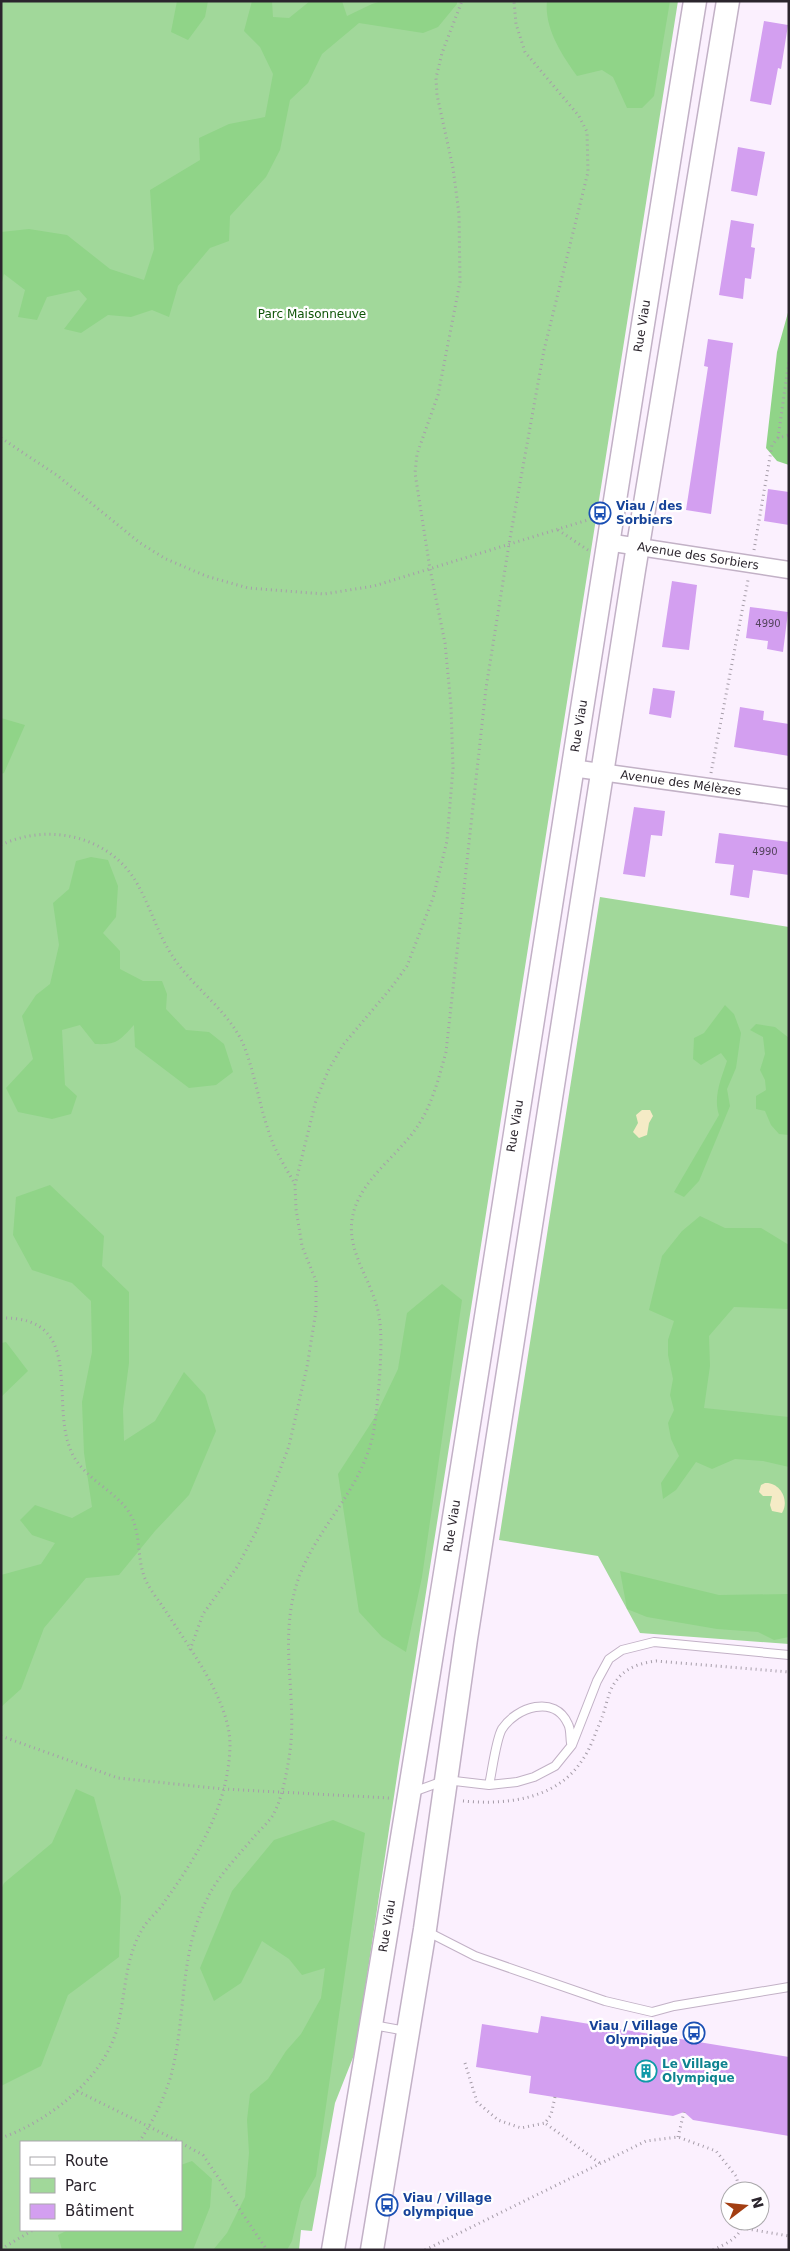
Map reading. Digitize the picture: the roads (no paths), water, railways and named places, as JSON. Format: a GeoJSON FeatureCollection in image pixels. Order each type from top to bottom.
{"type":"FeatureCollection","features":[{"type":"Feature","properties":{"kind":"main road","name":"Rue Viau"},"geometry":{"type":"LineString","coordinates":[[333,2250],[371,2025],[402,1796],[572,768],[599,547],[695,1]]}},
{"type":"Feature","properties":{"kind":"main road"},"geometry":{"type":"LineString","coordinates":[[372,2250],[425,1929],[488,1499],[638,547],[728,1]]}},
{"type":"Feature","properties":{"kind":"street","name":"Avenue des Sorbiers"},"geometry":{"type":"LineString","coordinates":[[599,547],[638,547],[789,570]]}},
{"type":"Feature","properties":{"kind":"street","name":"Avenue des Mélèzes"},"geometry":{"type":"LineString","coordinates":[[572,768],[789,798]]}},
{"type":"Feature","properties":{"kind":"lane"},"geometry":{"type":"LineString","coordinates":[[402,1796],[446,1780],[489,1785],[517,1782],[534,1777],[555,1766],[572,1745],[597,1681],[609,1659],[622,1650],[654,1642],[789,1655]]}},
{"type":"Feature","properties":{"kind":"lane"},"geometry":{"type":"LineString","coordinates":[[489,1785],[501,1731],[511,1717],[523,1710],[538,1706],[550,1708],[559,1714],[568,1724],[572,1745]]}},
{"type":"Feature","properties":{"kind":"lane"},"geometry":{"type":"LineString","coordinates":[[425,1929],[431,1935],[475,1956],[605,2001],[652,2012],[674,2006],[789,1987]]}},
{"type":"Feature","properties":{"kind":"lane"},"geometry":{"type":"LineString","coordinates":[[371,2025],[408,2031]]}},
{"type":"Feature","properties":{"kind":"place","name":"Viau / des Sorbiers"},"geometry":{"type":"Point","coordinates":[600,513]}},
{"type":"Feature","properties":{"kind":"place","name":"Viau / Village Olympique"},"geometry":{"type":"Point","coordinates":[694,2033]}},
{"type":"Feature","properties":{"kind":"place","name":"Le Village Olympique"},"geometry":{"type":"Point","coordinates":[646,2071]}},
{"type":"Feature","properties":{"kind":"place","name":"Viau / Village olympique"},"geometry":{"type":"Point","coordinates":[387,2205]}},
{"type":"Feature","properties":{"kind":"park label","name":"Parc Maisonneuve"},"geometry":{"type":"Point","coordinates":[312,314]}}]}
